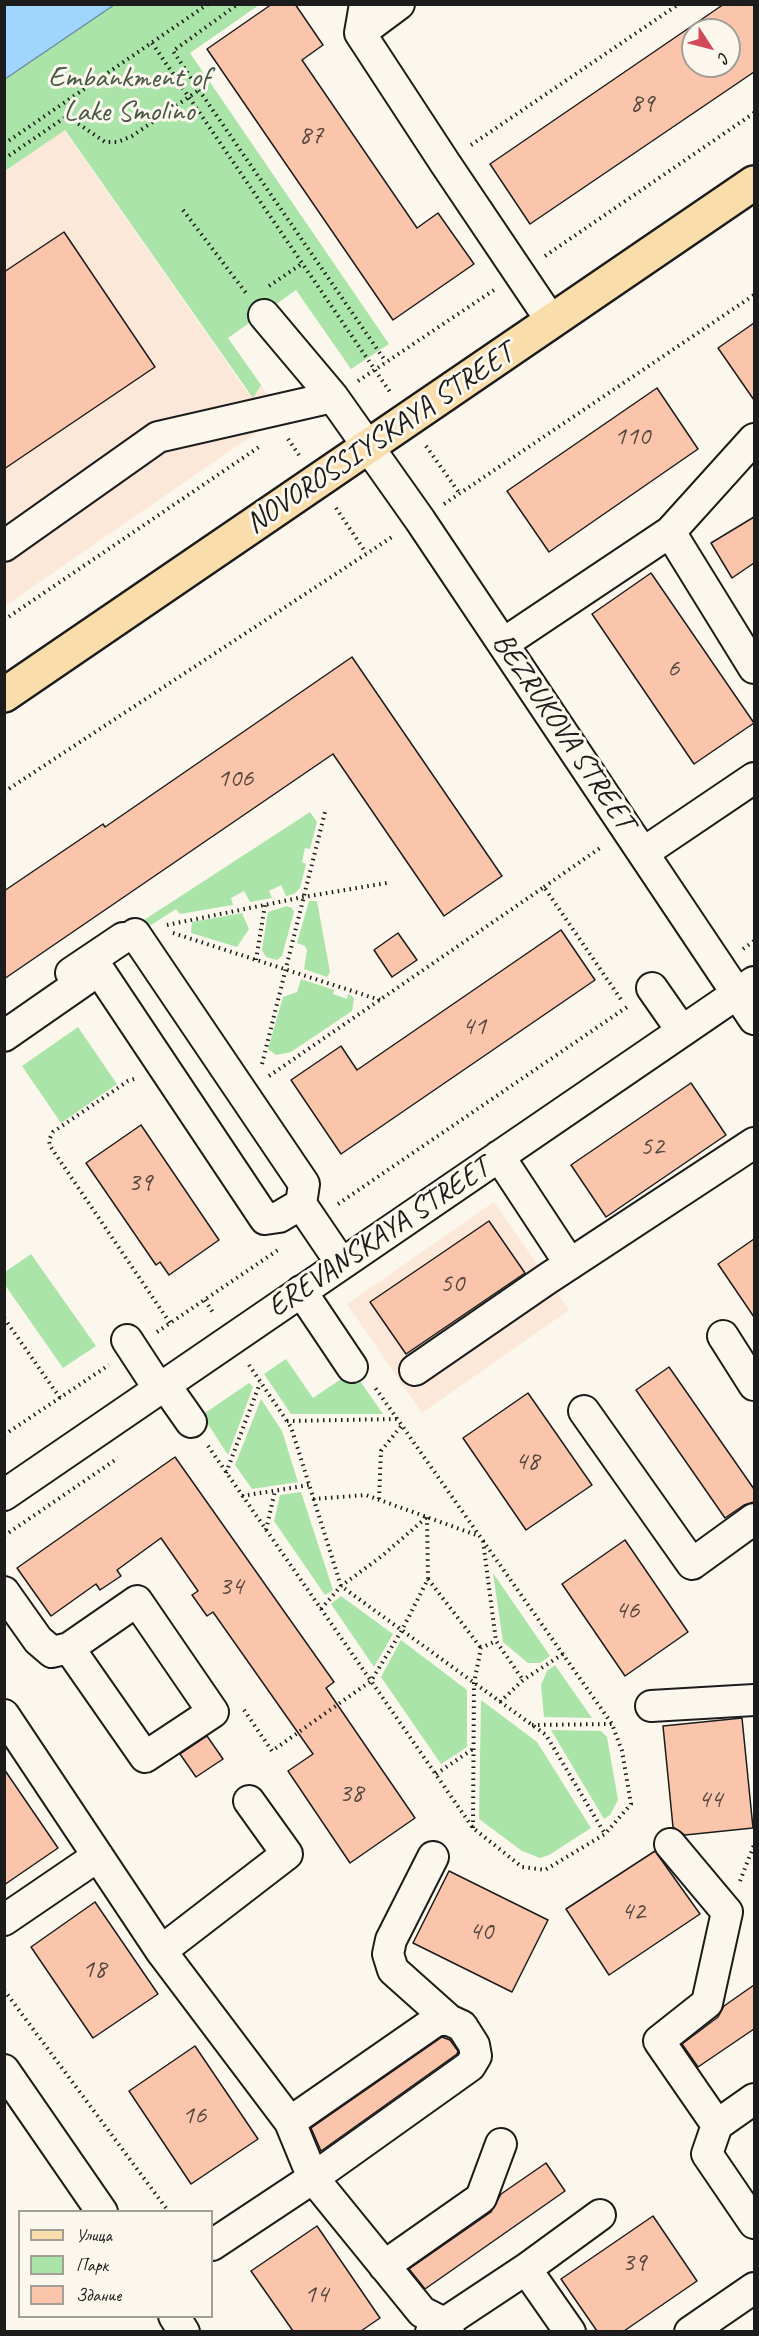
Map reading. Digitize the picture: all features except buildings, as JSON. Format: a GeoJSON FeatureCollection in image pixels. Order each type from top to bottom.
{"type":"FeatureCollection","features":[{"type":"Feature","properties":{"kind":"main road","name":"NOVOROSSIYSKAYA STREET"},"geometry":{"type":"LineString","coordinates":[[4,695],[754,183]]}},
{"type":"Feature","properties":{"kind":"street"},"geometry":{"type":"LineString","coordinates":[[399,4],[362,19],[445,163],[552,322]]}},
{"type":"Feature","properties":{"kind":"street","name":"BEZRUKOVA STREET"},"geometry":{"type":"LineString","coordinates":[[257,307],[333,397],[504,643],[714,957],[746,987],[754,1019]]}},
{"type":"Feature","properties":{"kind":"street"},"geometry":{"type":"LineString","coordinates":[[4,546],[158,437],[333,397]]}},
{"type":"Feature","properties":{"kind":"street"},"geometry":{"type":"LineString","coordinates":[[504,643],[670,532],[754,439]]}},
{"type":"Feature","properties":{"kind":"street"},"geometry":{"type":"LineString","coordinates":[[670,532],[754,668]]}},
{"type":"Feature","properties":{"kind":"street"},"geometry":{"type":"LineString","coordinates":[[644,853],[754,778]]}},
{"type":"Feature","properties":{"kind":"street"},"geometry":{"type":"LineString","coordinates":[[4,1019],[138,933],[304,1184],[308,1215],[341,1263]]}},
{"type":"Feature","properties":{"kind":"street"},"geometry":{"type":"LineString","coordinates":[[4,1036],[99,970],[265,1219],[308,1215]]}},
{"type":"Feature","properties":{"kind":"street","name":"EREVANSKAYA STREET"},"geometry":{"type":"LineString","coordinates":[[4,1494],[746,987]]}},
{"type":"Feature","properties":{"kind":"street"},"geometry":{"type":"LineString","coordinates":[[652,988],[682,1031]]}},
{"type":"Feature","properties":{"kind":"street"},"geometry":{"type":"LineString","coordinates":[[415,1370],[570,1264],[754,1143]]}},
{"type":"Feature","properties":{"kind":"street"},"geometry":{"type":"LineString","coordinates":[[499,1156],[570,1264]]}},
{"type":"Feature","properties":{"kind":"street"},"geometry":{"type":"LineString","coordinates":[[301,1291],[352,1366]]}},
{"type":"Feature","properties":{"kind":"street"},"geometry":{"type":"LineString","coordinates":[[723,1336],[754,1384]]}},
{"type":"Feature","properties":{"kind":"street"},"geometry":{"type":"LineString","coordinates":[[129,1345],[191,1422]]}},
{"type":"Feature","properties":{"kind":"street"},"geometry":{"type":"LineString","coordinates":[[584,1411],[692,1564],[754,1519]]}},
{"type":"Feature","properties":{"kind":"street"},"geometry":{"type":"LineString","coordinates":[[4,1592],[38,1640],[52,1652],[69,1648],[137,1601],[213,1712],[145,1757],[69,1648]]}},
{"type":"Feature","properties":{"kind":"street"},"geometry":{"type":"LineString","coordinates":[[651,1706],[754,1700]]}},
{"type":"Feature","properties":{"kind":"street"},"geometry":{"type":"LineString","coordinates":[[4,1715],[161,1951],[290,2122],[313,2178],[422,2312],[441,2329],[600,2215]]}},
{"type":"Feature","properties":{"kind":"street"},"geometry":{"type":"LineString","coordinates":[[161,1951],[287,1854],[249,1801]]}},
{"type":"Feature","properties":{"kind":"street"},"geometry":{"type":"LineString","coordinates":[[670,1844],[727,1912],[707,2003],[658,2041],[717,2125]]}},
{"type":"Feature","properties":{"kind":"street"},"geometry":{"type":"LineString","coordinates":[[4,1920],[98,1856]]}},
{"type":"Feature","properties":{"kind":"street"},"geometry":{"type":"LineString","coordinates":[[213,2244],[313,2178],[470,2066],[476,2056],[474,2045],[462,2026],[449,2020],[393,1970],[388,1954],[392,1940],[433,1857]]}},
{"type":"Feature","properties":{"kind":"street"},"geometry":{"type":"LineString","coordinates":[[290,2122],[437,2020],[449,2020]]}},
{"type":"Feature","properties":{"kind":"street"},"geometry":{"type":"LineString","coordinates":[[4,2070],[101,2210]]}},
{"type":"Feature","properties":{"kind":"street"},"geometry":{"type":"LineString","coordinates":[[754,2099],[717,2125],[707,2154],[754,2223]]}},
{"type":"Feature","properties":{"kind":"street"},"geometry":{"type":"LineString","coordinates":[[384,2266],[481,2198],[501,2144]]}},
{"type":"Feature","properties":{"kind":"street"},"geometry":{"type":"LineString","coordinates":[[526,2268],[570,2331]]}},
{"type":"Feature","properties":{"kind":"street"},"geometry":{"type":"LineString","coordinates":[[690,2331],[754,2288]]}},
{"type":"Feature","properties":{"kind":"street"},"geometry":{"type":"LineString","coordinates":[[175,2318],[184,2331]]}},
{"type":"Feature","properties":{"kind":"path"},"geometry":{"type":"LineString","coordinates":[[238,4],[173,51],[386,362]]}},
{"type":"Feature","properties":{"kind":"path"},"geometry":{"type":"LineString","coordinates":[[445,163],[679,4]]}},
{"type":"Feature","properties":{"kind":"path"},"geometry":{"type":"LineString","coordinates":[[4,144],[204,6]]}},
{"type":"Feature","properties":{"kind":"path"},"geometry":{"type":"LineString","coordinates":[[152,43],[460,494]]}},
{"type":"Feature","properties":{"kind":"path"},"geometry":{"type":"LineString","coordinates":[[4,159],[67,116],[105,142],[118,142],[132,136],[199,90]]}},
{"type":"Feature","properties":{"kind":"path"},"geometry":{"type":"LineString","coordinates":[[333,397],[754,113]]}},
{"type":"Feature","properties":{"kind":"path"},"geometry":{"type":"LineString","coordinates":[[183,210],[257,307]]}},
{"type":"Feature","properties":{"kind":"path"},"geometry":{"type":"LineString","coordinates":[[268,286],[303,262]]}},
{"type":"Feature","properties":{"kind":"path"},"geometry":{"type":"LineString","coordinates":[[4,792],[366,553],[460,494],[754,295]]}},
{"type":"Feature","properties":{"kind":"path"},"geometry":{"type":"LineString","coordinates":[[4,620],[263,444]]}},
{"type":"Feature","properties":{"kind":"path"},"geometry":{"type":"LineString","coordinates":[[269,1076],[261,1062],[325,812]]}},
{"type":"Feature","properties":{"kind":"path"},"geometry":{"type":"LineString","coordinates":[[264,1079],[600,848]]}},
{"type":"Feature","properties":{"kind":"path"},"geometry":{"type":"LineString","coordinates":[[138,933],[303,897],[387,883]]}},
{"type":"Feature","properties":{"kind":"path"},"geometry":{"type":"LineString","coordinates":[[544,887],[626,1007]]}},
{"type":"Feature","properties":{"kind":"path"},"geometry":{"type":"LineString","coordinates":[[256,960],[265,905]]}},
{"type":"Feature","properties":{"kind":"path"},"geometry":{"type":"LineString","coordinates":[[167,931],[380,1000]]}},
{"type":"Feature","properties":{"kind":"path"},"geometry":{"type":"LineString","coordinates":[[714,957],[733,956],[754,940]]}},
{"type":"Feature","properties":{"kind":"path"},"geometry":{"type":"LineString","coordinates":[[4,1435],[60,1398],[129,1345],[170,1323],[264,1260],[308,1215],[340,1202],[652,988]]}},
{"type":"Feature","properties":{"kind":"path"},"geometry":{"type":"LineString","coordinates":[[136,1079],[128,1081],[53,1132],[49,1140],[50,1146],[170,1323]]}},
{"type":"Feature","properties":{"kind":"path"},"geometry":{"type":"LineString","coordinates":[[257,1250],[264,1260]]}},
{"type":"Feature","properties":{"kind":"path"},"geometry":{"type":"LineString","coordinates":[[205,1300],[291,1427],[342,1586],[546,1735],[605,1834]]}},
{"type":"Feature","properties":{"kind":"path"},"geometry":{"type":"LineString","coordinates":[[4,1318],[60,1398]]}},
{"type":"Feature","properties":{"kind":"path"},"geometry":{"type":"LineString","coordinates":[[191,1422],[473,1828],[522,1867],[545,1870],[605,1834],[631,1804],[622,1751],[612,1724],[363,1370],[352,1366]]}},
{"type":"Feature","properties":{"kind":"path"},"geometry":{"type":"LineString","coordinates":[[226,1473],[260,1383]]}},
{"type":"Feature","properties":{"kind":"path"},"geometry":{"type":"LineString","coordinates":[[286,1421],[398,1419]]}},
{"type":"Feature","properties":{"kind":"path"},"geometry":{"type":"LineString","coordinates":[[379,1499],[381,1451],[402,1425]]}},
{"type":"Feature","properties":{"kind":"path"},"geometry":{"type":"LineString","coordinates":[[242,1496],[309,1485]]}},
{"type":"Feature","properties":{"kind":"path"},"geometry":{"type":"LineString","coordinates":[[266,1530],[275,1491]]}},
{"type":"Feature","properties":{"kind":"path"},"geometry":{"type":"LineString","coordinates":[[314,1499],[366,1495],[481,1538]]}},
{"type":"Feature","properties":{"kind":"path"},"geometry":{"type":"LineString","coordinates":[[321,1609],[342,1586],[382,1556],[427,1517]]}},
{"type":"Feature","properties":{"kind":"path"},"geometry":{"type":"LineString","coordinates":[[239,1704],[272,1751],[371,1681],[402,1630],[428,1579],[427,1517]]}},
{"type":"Feature","properties":{"kind":"path"},"geometry":{"type":"LineString","coordinates":[[481,1538],[496,1641],[523,1680]]}},
{"type":"Feature","properties":{"kind":"path"},"geometry":{"type":"LineString","coordinates":[[428,1579],[482,1648]]}},
{"type":"Feature","properties":{"kind":"path"},"geometry":{"type":"LineString","coordinates":[[482,1648],[496,1641]]}},
{"type":"Feature","properties":{"kind":"path"},"geometry":{"type":"LineString","coordinates":[[473,1828],[474,1683],[482,1648]]}},
{"type":"Feature","properties":{"kind":"path"},"geometry":{"type":"LineString","coordinates":[[500,1702],[523,1680],[563,1654]]}},
{"type":"Feature","properties":{"kind":"path"},"geometry":{"type":"LineString","coordinates":[[532,1725],[612,1724]]}},
{"type":"Feature","properties":{"kind":"path"},"geometry":{"type":"LineString","coordinates":[[436,1774],[473,1749]]}},
{"type":"Feature","properties":{"kind":"path"},"geometry":{"type":"LineString","coordinates":[[4,1990],[168,2210]]}},
{"type":"Feature","properties":{"kind":"shaded area"},"geometry":{"type":"Polygon","coordinates":[[[64,130],[248,393],[261,385],[282,415],[5,606],[5,171],[64,130]]]}},
{"type":"Feature","properties":{"kind":"shaded area"},"geometry":{"type":"Polygon","coordinates":[[[494,1202],[569,1310],[422,1413],[347,1304],[494,1202]]]}},
{"type":"Feature","properties":{"kind":"green space","name":"Embankment of Lake Smolino"},"geometry":{"type":"Polygon","coordinates":[[[114,5],[259,5],[190,53],[389,344],[351,369],[296,290],[228,338],[261,385],[253,398],[65,130],[5,171],[5,79],[114,5]]]}},
{"type":"Feature","properties":{"kind":"green space"},"geometry":{"type":"Polygon","coordinates":[[[310,812],[317,822],[310,849],[305,848],[302,862],[306,864],[300,888],[294,894],[286,896],[281,885],[269,891],[272,898],[250,902],[244,891],[231,898],[233,905],[180,914],[176,909],[148,927],[144,920],[310,812]]]}},
{"type":"Feature","properties":{"kind":"green space"},"geometry":{"type":"Polygon","coordinates":[[[309,901],[317,901],[330,972],[327,977],[304,969],[307,950],[305,946],[297,943],[309,901]]]}},
{"type":"Feature","properties":{"kind":"green space"},"geometry":{"type":"Polygon","coordinates":[[[287,906],[294,912],[282,956],[277,960],[266,957],[262,950],[268,912],[287,906]]]}},
{"type":"Feature","properties":{"kind":"green space"},"geometry":{"type":"Polygon","coordinates":[[[242,913],[249,929],[237,947],[191,933],[192,922],[242,913]]]}},
{"type":"Feature","properties":{"kind":"green space"},"geometry":{"type":"Polygon","coordinates":[[[301,979],[334,990],[333,994],[347,999],[348,994],[352,996],[354,999],[352,1011],[291,1052],[276,1055],[268,1049],[283,997],[297,992],[301,979]]]}},
{"type":"Feature","properties":{"kind":"green space"},"geometry":{"type":"Polygon","coordinates":[[[78,1027],[117,1084],[61,1123],[22,1066],[78,1027]]]}},
{"type":"Feature","properties":{"kind":"green space"},"geometry":{"type":"Polygon","coordinates":[[[31,1254],[96,1346],[63,1368],[5,1285],[5,1272],[31,1254]]]}},
{"type":"Feature","properties":{"kind":"green space"},"geometry":{"type":"Polygon","coordinates":[[[286,1359],[313,1398],[353,1371],[383,1414],[291,1414],[264,1374],[286,1359]]]}},
{"type":"Feature","properties":{"kind":"green space"},"geometry":{"type":"Polygon","coordinates":[[[249,1383],[253,1387],[228,1455],[202,1415],[249,1383]]]}},
{"type":"Feature","properties":{"kind":"green space"},"geometry":{"type":"Polygon","coordinates":[[[261,1399],[282,1431],[298,1482],[252,1489],[235,1465],[261,1399]]]}},
{"type":"Feature","properties":{"kind":"green space"},"geometry":{"type":"Polygon","coordinates":[[[301,1492],[333,1590],[325,1595],[274,1521],[280,1495],[301,1492]]]}},
{"type":"Feature","properties":{"kind":"green space"},"geometry":{"type":"Polygon","coordinates":[[[493,1573],[550,1656],[540,1663],[528,1663],[503,1642],[493,1573]]]}},
{"type":"Feature","properties":{"kind":"green space"},"geometry":{"type":"Polygon","coordinates":[[[341,1596],[393,1634],[374,1667],[331,1604],[341,1596]]]}},
{"type":"Feature","properties":{"kind":"green space"},"geometry":{"type":"Polygon","coordinates":[[[401,1640],[467,1690],[467,1747],[441,1764],[381,1677],[401,1640]]]}},
{"type":"Feature","properties":{"kind":"green space"},"geometry":{"type":"Polygon","coordinates":[[[555,1665],[592,1718],[544,1717],[541,1685],[547,1671],[555,1665]]]}},
{"type":"Feature","properties":{"kind":"green space"},"geometry":{"type":"Polygon","coordinates":[[[481,1700],[537,1742],[591,1828],[549,1855],[540,1858],[522,1851],[479,1819],[481,1700]]]}},
{"type":"Feature","properties":{"kind":"green space"},"geometry":{"type":"Polygon","coordinates":[[[551,1730],[601,1731],[607,1737],[618,1800],[610,1815],[604,1819],[551,1730]]]}},
{"type":"Feature","properties":{"kind":"water"},"geometry":{"type":"Polygon","coordinates":[[[5,4],[114,4],[114,5],[5,79],[5,4]]]}}]}
